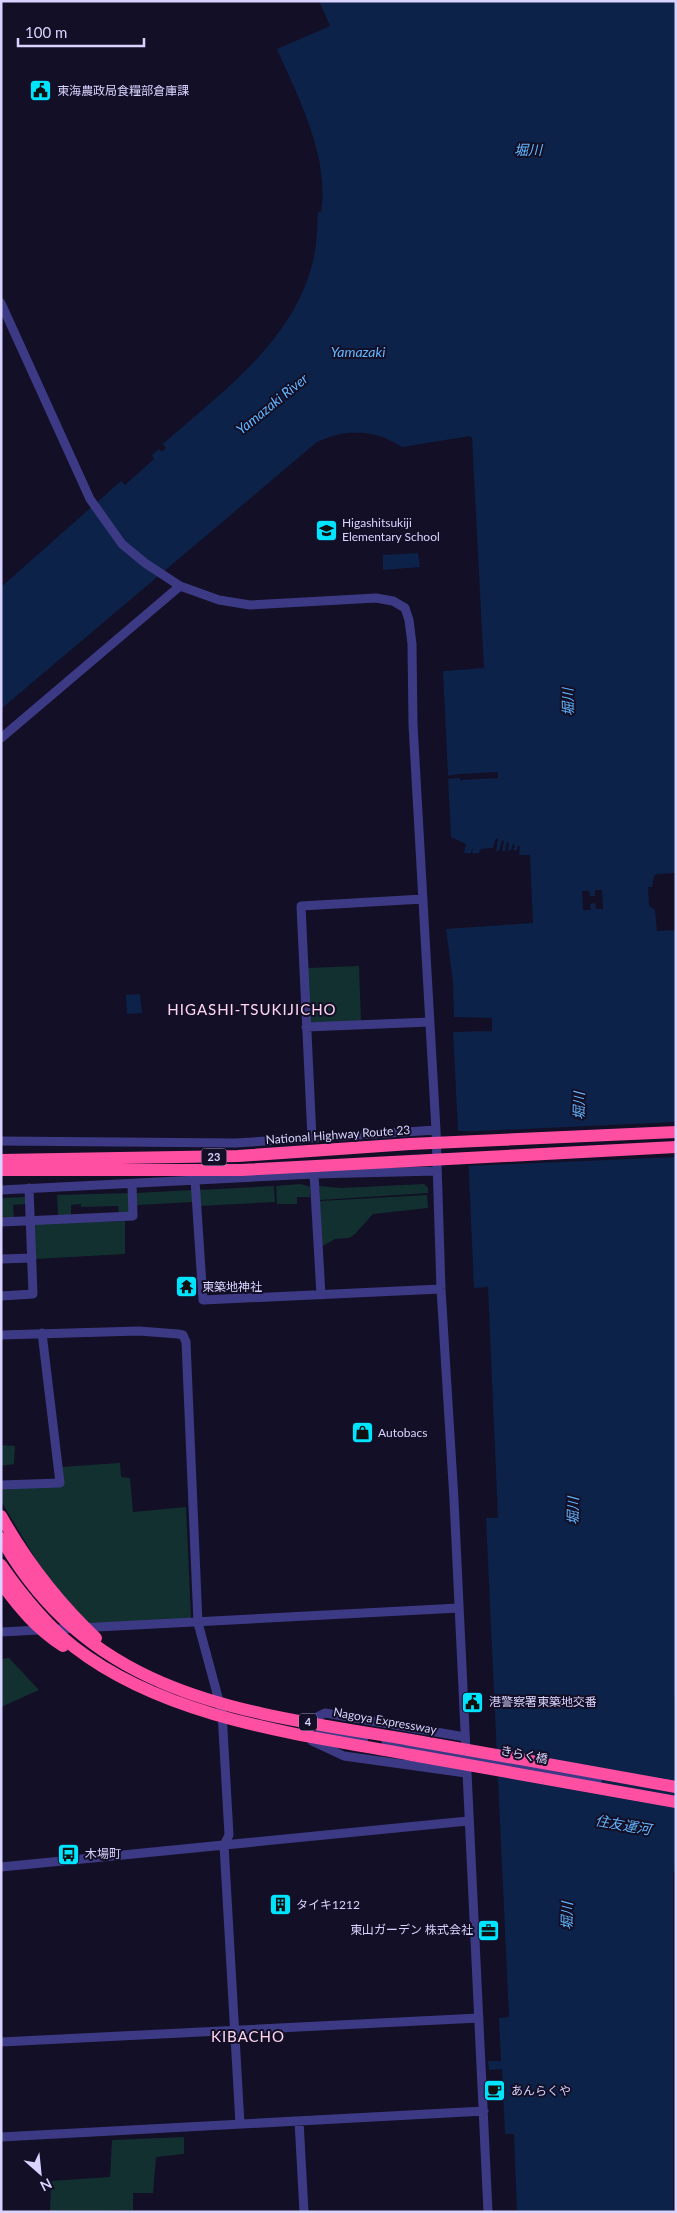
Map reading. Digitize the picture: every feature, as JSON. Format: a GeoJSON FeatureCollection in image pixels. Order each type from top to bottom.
{"type":"FeatureCollection","features":[{"type":"Feature","properties":{"kind":"highway","name":"National Highway Route 23"},"geometry":{"type":"LineString","coordinates":[[1,1160],[238,1156],[410,1144],[676,1132]]}},
{"type":"Feature","properties":{"kind":"highway","name":"23"},"geometry":{"type":"LineString","coordinates":[[1,1170],[241,1170],[676,1148]]}},
{"type":"Feature","properties":{"kind":"highway"},"geometry":{"type":"LineString","coordinates":[[1,1154],[18,1160]]}},
{"type":"Feature","properties":{"kind":"highway"},"geometry":{"type":"LineString","coordinates":[[1,1178],[31,1170]]}},
{"type":"Feature","properties":{"kind":"highway"},"geometry":{"type":"LineString","coordinates":[[1,1516],[24,1555],[50,1590],[122,1663],[157,1687]]}},
{"type":"Feature","properties":{"kind":"highway","name":"Nagoya Expressway"},"geometry":{"type":"LineString","coordinates":[[1,1538],[30,1583],[48,1604],[77,1632],[122,1664],[187,1694],[280,1718],[676,1787]]}},
{"type":"Feature","properties":{"kind":"highway","name":"4"},"geometry":{"type":"LineString","coordinates":[[1,1565],[43,1618],[74,1647],[136,1684],[193,1707],[262,1726],[676,1802]]}},
{"type":"Feature","properties":{"kind":"highway"},"geometry":{"type":"LineString","coordinates":[[1,1583],[19,1608],[44,1634],[73,1652],[157,1687],[221,1709]]}},
{"type":"Feature","properties":{"kind":"street"},"geometry":{"type":"LineString","coordinates":[[1,303],[90,499],[122,544],[145,563],[180,586],[219,600],[250,605],[376,598],[393,600],[405,608],[409,620],[412,644],[413,725],[436,1130],[441,1289],[459,1608],[488,2212]]}},
{"type":"Feature","properties":{"kind":"street"},"geometry":{"type":"LineString","coordinates":[[1,738],[180,586]]}},
{"type":"Feature","properties":{"kind":"street"},"geometry":{"type":"LineString","coordinates":[[320,1295],[317,1174],[306,1027],[301,906],[423,900]]}},
{"type":"Feature","properties":{"kind":"street"},"geometry":{"type":"LineString","coordinates":[[306,1027],[430,1022]]}},
{"type":"Feature","properties":{"kind":"street"},"geometry":{"type":"LineString","coordinates":[[1,1141],[236,1143],[436,1130]]}},
{"type":"Feature","properties":{"kind":"street"},"geometry":{"type":"LineString","coordinates":[[1,1190],[317,1174],[437,1171]]}},
{"type":"Feature","properties":{"kind":"street"},"geometry":{"type":"LineString","coordinates":[[195,1180],[203,1300],[441,1289]]}},
{"type":"Feature","properties":{"kind":"street"},"geometry":{"type":"LineString","coordinates":[[1,1222],[133,1216],[132,1184]]}},
{"type":"Feature","properties":{"kind":"street"},"geometry":{"type":"LineString","coordinates":[[1,1296],[33,1294],[29,1188]]}},
{"type":"Feature","properties":{"kind":"street"},"geometry":{"type":"LineString","coordinates":[[1,1259],[32,1258]]}},
{"type":"Feature","properties":{"kind":"street"},"geometry":{"type":"LineString","coordinates":[[1,1335],[139,1331],[183,1336],[186,1342],[198,1622],[221,1709],[229,1835],[224,1845],[240,2124]]}},
{"type":"Feature","properties":{"kind":"street"},"geometry":{"type":"LineString","coordinates":[[1,1485],[60,1483],[42,1333]]}},
{"type":"Feature","properties":{"kind":"street"},"geometry":{"type":"LineString","coordinates":[[1,1632],[459,1608]]}},
{"type":"Feature","properties":{"kind":"street"},"geometry":{"type":"LineString","coordinates":[[221,1709],[310,1729]]}},
{"type":"Feature","properties":{"kind":"street"},"geometry":{"type":"LineString","coordinates":[[465,1737],[325,1713],[315,1718],[310,1729],[312,1741],[344,1756],[466,1773]]}},
{"type":"Feature","properties":{"kind":"street","name":"きらく橋"},"geometry":{"type":"LineString","coordinates":[[310,1729],[327,1734],[367,1738],[676,1796]]}},
{"type":"Feature","properties":{"kind":"street"},"geometry":{"type":"LineString","coordinates":[[1,1867],[468,1820]]}},
{"type":"Feature","properties":{"kind":"street"},"geometry":{"type":"LineString","coordinates":[[1,2042],[479,2018]]}},
{"type":"Feature","properties":{"kind":"street"},"geometry":{"type":"LineString","coordinates":[[1,2137],[484,2111]]}},
{"type":"Feature","properties":{"kind":"street"},"geometry":{"type":"LineString","coordinates":[[299,2121],[304,2212]]}},
{"type":"Feature","properties":{"kind":"green space"},"geometry":{"type":"Polygon","coordinates":[[[359,966],[361,1021],[309,1023],[307,968],[359,966]]]}},
{"type":"Feature","properties":{"kind":"green space"},"geometry":{"type":"Polygon","coordinates":[[[301,1184],[310,1187],[310,1197],[297,1197],[297,1204],[277,1204],[276,1186],[301,1184]]]}},
{"type":"Feature","properties":{"kind":"green space"},"geometry":{"type":"Polygon","coordinates":[[[424,1184],[428,1188],[428,1193],[320,1200],[319,1186],[341,1188],[424,1184]]]}},
{"type":"Feature","properties":{"kind":"green space"},"geometry":{"type":"Polygon","coordinates":[[[274,1186],[275,1202],[200,1206],[199,1190],[274,1186]]]}},
{"type":"Feature","properties":{"kind":"green space"},"geometry":{"type":"Polygon","coordinates":[[[193,1190],[193,1202],[137,1205],[136,1193],[193,1190]]]}},
{"type":"Feature","properties":{"kind":"green space"},"geometry":{"type":"Polygon","coordinates":[[[130,1193],[130,1211],[128,1214],[119,1214],[118,1206],[81,1207],[81,1204],[71,1205],[71,1217],[58,1217],[57,1195],[130,1193]]]}},
{"type":"Feature","properties":{"kind":"green space"},"geometry":{"type":"Polygon","coordinates":[[[427,1195],[428,1208],[373,1214],[349,1238],[335,1239],[321,1247],[320,1201],[427,1195]]]}},
{"type":"Feature","properties":{"kind":"green space"},"geometry":{"type":"Polygon","coordinates":[[[26,1197],[26,1204],[13,1205],[14,1219],[1,1220],[1,1198],[26,1197]]]}},
{"type":"Feature","properties":{"kind":"green space"},"geometry":{"type":"Polygon","coordinates":[[[125,1221],[125,1254],[35,1259],[33,1224],[125,1221]]]}},
{"type":"Feature","properties":{"kind":"green space"},"geometry":{"type":"Polygon","coordinates":[[[1,1445],[15,1446],[14,1464],[1,1466],[1,1445]]]}},
{"type":"Feature","properties":{"kind":"green space"},"geometry":{"type":"Polygon","coordinates":[[[120,1463],[121,1477],[130,1478],[133,1512],[186,1507],[191,1618],[87,1626],[50,1583],[1,1501],[1,1485],[61,1484],[61,1467],[120,1463]]]}},
{"type":"Feature","properties":{"kind":"green space"},"geometry":{"type":"Polygon","coordinates":[[[9,1658],[39,1690],[1,1707],[1,1659],[9,1658]]]}},
{"type":"Feature","properties":{"kind":"green space"},"geometry":{"type":"Polygon","coordinates":[[[184,2137],[184,2154],[156,2157],[153,2193],[133,2193],[133,2210],[50,2212],[51,2181],[110,2177],[112,2140],[184,2137]]]}},
{"type":"Feature","properties":{"kind":"water","name":"堀川"},"geometry":{"type":"Polygon","coordinates":[[[319,1],[676,1],[676,873],[657,874],[654,876],[652,887],[648,887],[649,906],[655,910],[657,931],[676,930],[676,1692],[674,1700],[676,1868],[673,1873],[673,2212],[517,2212],[514,2134],[505,2134],[502,2069],[489,2070],[488,2061],[501,2061],[499,2018],[509,2017],[486,1518],[498,1518],[488,1287],[474,1288],[467,1131],[458,1131],[453,1032],[492,1031],[492,1018],[454,1017],[453,982],[446,929],[533,923],[530,855],[519,855],[520,846],[518,846],[517,850],[513,850],[515,845],[513,844],[511,850],[508,851],[509,843],[507,842],[505,851],[502,851],[504,841],[502,840],[499,851],[496,851],[498,839],[496,838],[493,848],[481,849],[479,853],[472,853],[473,847],[471,853],[464,853],[466,844],[451,837],[443,671],[484,668],[472,438],[470,436],[402,447],[381,437],[360,432],[339,434],[317,442],[1,709],[1,587],[121,481],[125,485],[154,459],[152,455],[159,449],[162,452],[166,448],[162,443],[232,384],[273,340],[290,316],[304,290],[313,261],[318,212],[321,212],[323,191],[321,170],[317,149],[303,107],[277,49],[330,26],[319,1]],[[595,890],[595,896],[590,896],[589,891],[582,891],[583,910],[591,910],[590,904],[595,903],[596,909],[603,909],[602,890],[595,890]]]}},
{"type":"Feature","properties":{"kind":"water"},"geometry":{"type":"Polygon","coordinates":[[[418,553],[420,567],[383,570],[383,555],[418,553]]]}},
{"type":"Feature","properties":{"kind":"water"},"geometry":{"type":"Polygon","coordinates":[[[140,994],[142,1013],[127,1014],[126,995],[140,994]]]}},
{"type":"Feature","properties":{"kind":"pier"},"geometry":{"type":"Polygon","coordinates":[[[498,772],[498,778],[446,779],[446,776],[460,774],[498,772]]]}},
{"type":"Feature","properties":{"kind":"pier"},"geometry":{"type":"Polygon","coordinates":[[[676,1122],[676,1157],[466,1166],[465,1133],[456,1132],[676,1122]]]}},
{"type":"Feature","properties":{"kind":"place","name":"東海農政局食糧部倉庫課"},"geometry":{"type":"Point","coordinates":[41,91]}},
{"type":"Feature","properties":{"kind":"place","name":"Higashitsukiji Elementary School"},"geometry":{"type":"Point","coordinates":[326,530]}},
{"type":"Feature","properties":{"kind":"place","name":"東築地神社"},"geometry":{"type":"Point","coordinates":[186,1287]}},
{"type":"Feature","properties":{"kind":"place","name":"Autobacs"},"geometry":{"type":"Point","coordinates":[362,1433]}},
{"type":"Feature","properties":{"kind":"place","name":"港警察署東築地交番"},"geometry":{"type":"Point","coordinates":[473,1702]}},
{"type":"Feature","properties":{"kind":"place","name":"木場町"},"geometry":{"type":"Point","coordinates":[69,1854]}},
{"type":"Feature","properties":{"kind":"place","name":"タイキ1212"},"geometry":{"type":"Point","coordinates":[280,1905]}},
{"type":"Feature","properties":{"kind":"place","name":"東山ガーデン 株式会社"},"geometry":{"type":"Point","coordinates":[489,1930]}},
{"type":"Feature","properties":{"kind":"place","name":"あんらくや"},"geometry":{"type":"Point","coordinates":[495,2091]}},
{"type":"Feature","properties":{"kind":"district","name":"HIGASHI-TSUKIJICHO"},"geometry":{"type":"Point","coordinates":[252,1010]}},
{"type":"Feature","properties":{"kind":"district","name":"KIBACHO"},"geometry":{"type":"Point","coordinates":[248,2037]}},
{"type":"Feature","properties":{"kind":"water label","name":"Yamazaki"},"geometry":{"type":"Point","coordinates":[358,352]}},
{"type":"Feature","properties":{"kind":"water label","name":"Yamazaki River"},"geometry":{"type":"Point","coordinates":[272,404]}},
{"type":"Feature","properties":{"kind":"water label","name":"住友運河"},"geometry":{"type":"Point","coordinates":[623,1825]}}]}
